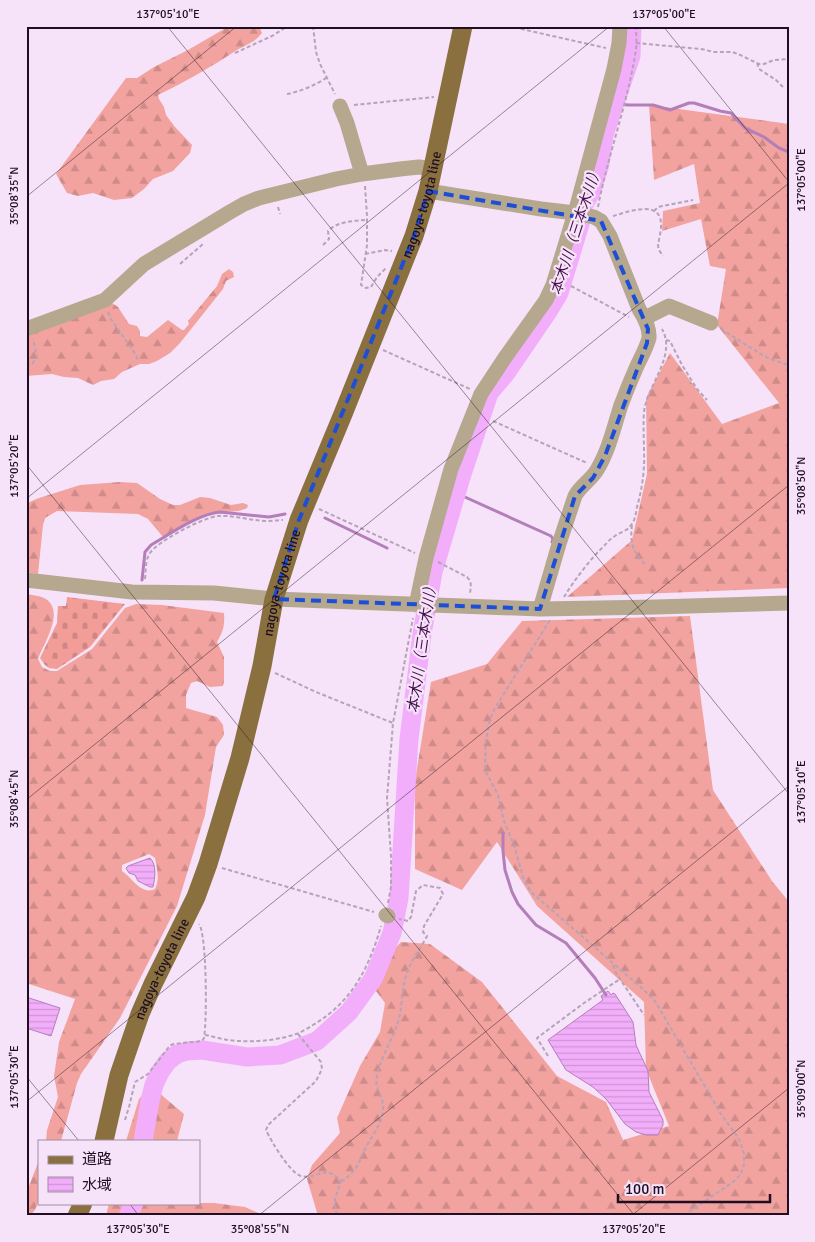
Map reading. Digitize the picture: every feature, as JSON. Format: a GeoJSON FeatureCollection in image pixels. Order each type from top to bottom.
{"type":"FeatureCollection","features":[{"type":"Feature","properties":{"kind":"main road","name":"nagoya-toyota line"},"geometry":{"type":"LineString","coordinates":[[104,1140],[119,1075],[140,1014],[196,897],[208,864],[240,758],[262,666],[274,599],[298,523],[344,414],[422,212],[463,26]]}},
{"type":"Feature","properties":{"kind":"main road"},"geometry":{"type":"LineString","coordinates":[[77,1216],[83,1204]]}},
{"type":"Feature","properties":{"kind":"street"},"geometry":{"type":"LineString","coordinates":[[417,605],[426,558],[451,469],[481,394],[546,300],[559,267],[614,69],[620,26]]}},
{"type":"Feature","properties":{"kind":"street"},"geometry":{"type":"LineString","coordinates":[[340,106],[363,174]]}},
{"type":"Feature","properties":{"kind":"street"},"geometry":{"type":"LineString","coordinates":[[28,328],[104,301],[144,264],[244,204],[259,198],[363,174],[419,167],[433,169]]}},
{"type":"Feature","properties":{"kind":"street"},"geometry":{"type":"LineString","coordinates":[[428,191],[575,213],[597,219],[610,236],[639,309],[648,316],[649,335],[647,343],[621,405],[605,456],[593,478],[575,496],[540,608]]}},
{"type":"Feature","properties":{"kind":"street"},"geometry":{"type":"LineString","coordinates":[[648,316],[669,306],[711,323]]}},
{"type":"Feature","properties":{"kind":"street"},"geometry":{"type":"LineString","coordinates":[[26,580],[144,592],[214,593],[274,599],[417,605],[557,609],[789,603]]}},
{"type":"Feature","properties":{"kind":"path"},"geometry":{"type":"LineString","coordinates":[[235,53],[272,36],[288,26]]}},
{"type":"Feature","properties":{"kind":"path"},"geometry":{"type":"LineString","coordinates":[[313,26],[316,52],[320,64],[340,106],[449,96]]}},
{"type":"Feature","properties":{"kind":"path"},"geometry":{"type":"LineString","coordinates":[[508,26],[618,50]]}},
{"type":"Feature","properties":{"kind":"path"},"geometry":{"type":"LineString","coordinates":[[636,26],[636,43],[626,98],[603,182],[597,219],[646,209],[654,211],[660,216],[661,220],[658,246],[663,256]]}},
{"type":"Feature","properties":{"kind":"path"},"geometry":{"type":"LineString","coordinates":[[636,43],[714,52],[732,52],[757,63],[764,64],[774,60],[789,59]]}},
{"type":"Feature","properties":{"kind":"path"},"geometry":{"type":"LineString","coordinates":[[757,63],[758,69],[784,87]]}},
{"type":"Feature","properties":{"kind":"path"},"geometry":{"type":"LineString","coordinates":[[287,94],[320,82],[326,77]]}},
{"type":"Feature","properties":{"kind":"path"},"geometry":{"type":"LineString","coordinates":[[363,174],[367,196],[367,245],[365,254],[361,285],[366,288],[371,287],[385,269],[404,261],[390,250],[365,254]]}},
{"type":"Feature","properties":{"kind":"path"},"geometry":{"type":"LineString","coordinates":[[654,211],[658,207],[693,200]]}},
{"type":"Feature","properties":{"kind":"path"},"geometry":{"type":"LineString","coordinates":[[322,245],[329,239],[328,231],[330,228],[345,222],[367,220]]}},
{"type":"Feature","properties":{"kind":"path"},"geometry":{"type":"LineString","coordinates":[[571,286],[638,321],[648,316],[660,325],[666,340],[664,358],[644,411],[643,479],[630,537],[640,560],[645,564]]}},
{"type":"Feature","properties":{"kind":"path"},"geometry":{"type":"LineString","coordinates":[[104,301],[111,320],[136,355],[138,361]]}},
{"type":"Feature","properties":{"kind":"path"},"geometry":{"type":"LineString","coordinates":[[711,323],[770,359],[789,365]]}},
{"type":"Feature","properties":{"kind":"path"},"geometry":{"type":"LineString","coordinates":[[26,366],[33,363],[37,357],[28,328]]}},
{"type":"Feature","properties":{"kind":"path"},"geometry":{"type":"LineString","coordinates":[[666,340],[670,341],[682,366],[697,389],[707,400]]}},
{"type":"Feature","properties":{"kind":"path"},"geometry":{"type":"LineString","coordinates":[[371,344],[481,394]]}},
{"type":"Feature","properties":{"kind":"path"},"geometry":{"type":"LineString","coordinates":[[494,422],[599,468]]}},
{"type":"Feature","properties":{"kind":"path"},"geometry":{"type":"LineString","coordinates":[[306,503],[426,558]]}},
{"type":"Feature","properties":{"kind":"path"},"geometry":{"type":"LineString","coordinates":[[144,592],[147,563],[151,552],[162,543],[195,524],[215,516],[267,521],[288,520],[298,523]]}},
{"type":"Feature","properties":{"kind":"path"},"geometry":{"type":"LineString","coordinates":[[632,525],[627,530],[614,536],[591,560],[566,594],[496,708],[490,719],[486,740],[485,766],[498,796],[504,820],[526,884],[531,892],[655,1001],[721,1114],[741,1144],[744,1154],[741,1174],[733,1182],[684,1216]]}},
{"type":"Feature","properties":{"kind":"path"},"geometry":{"type":"LineString","coordinates":[[444,565],[470,580],[469,606]]}},
{"type":"Feature","properties":{"kind":"path"},"geometry":{"type":"LineString","coordinates":[[205,1035],[238,1041],[268,1040],[298,1034],[323,1019],[343,1002],[358,983],[368,963],[387,915],[391,856],[387,798],[392,723],[417,605]]}},
{"type":"Feature","properties":{"kind":"path"},"geometry":{"type":"LineString","coordinates":[[262,666],[316,692],[392,723]]}},
{"type":"Feature","properties":{"kind":"path"},"geometry":{"type":"LineString","coordinates":[[208,864],[387,915]]}},
{"type":"Feature","properties":{"kind":"path"},"geometry":{"type":"LineString","coordinates":[[337,1216],[335,1199],[341,1181],[358,1165],[379,1124],[383,1110],[383,1102],[377,1088],[377,1075],[380,1063],[401,1013],[406,973],[427,936],[423,932],[424,926],[443,894],[440,888],[423,884],[416,891],[411,917],[408,921],[404,920]]}},
{"type":"Feature","properties":{"kind":"path"},"geometry":{"type":"LineString","coordinates":[[123,1124],[135,1082],[148,1074],[171,1044],[202,1041],[205,1035],[203,934],[201,926],[188,914]]}},
{"type":"Feature","properties":{"kind":"path"},"geometry":{"type":"LineString","coordinates":[[612,963],[616,973],[644,1015]]}},
{"type":"Feature","properties":{"kind":"path"},"geometry":{"type":"LineString","coordinates":[[548,1056],[537,1038],[620,979]]}},
{"type":"Feature","properties":{"kind":"path"},"geometry":{"type":"LineString","coordinates":[[298,1034],[321,1062],[322,1069],[316,1081],[268,1125],[266,1130],[283,1157],[297,1174],[306,1176],[328,1172],[341,1181]]}},
{"type":"Feature","properties":{"kind":"highlighted area"},"geometry":{"type":"Polygon","coordinates":[[[428,191],[601,221],[648,329],[647,343],[605,456],[593,478],[575,496],[540,609],[274,599],[299,520],[414,236],[428,191]]]}},
{"type":"Feature","properties":{"kind":"green space"},"geometry":{"type":"Polygon","coordinates":[[[224,26],[259,26],[262,33],[250,43],[198,74],[158,95],[166,115],[192,145],[190,153],[173,171],[153,179],[132,198],[114,200],[93,193],[78,196],[67,193],[56,174],[126,78],[137,78],[224,29],[224,26]]]}},
{"type":"Feature","properties":{"kind":"green space"},"geometry":{"type":"Polygon","coordinates":[[[649,105],[789,124],[789,588],[567,597],[632,540],[647,474],[646,398],[670,353],[722,424],[779,403],[717,325],[726,269],[710,266],[701,219],[662,231],[663,211],[700,203],[694,164],[654,180],[649,105]]]}},
{"type":"Feature","properties":{"kind":"green space"},"geometry":{"type":"Polygon","coordinates":[[[229,269],[233,272],[234,277],[226,281],[223,289],[180,343],[170,353],[157,361],[149,364],[140,364],[122,372],[114,379],[101,381],[93,385],[78,378],[52,374],[26,376],[26,334],[112,303],[118,307],[129,324],[137,326],[140,336],[147,337],[168,320],[184,330],[189,324],[188,321],[217,286],[222,274],[229,269]]]}},
{"type":"Feature","properties":{"kind":"green space"},"geometry":{"type":"Polygon","coordinates":[[[120,482],[137,483],[160,499],[173,505],[180,505],[200,497],[210,498],[231,505],[243,503],[248,505],[243,510],[209,513],[163,537],[148,519],[138,514],[57,511],[45,518],[38,574],[26,572],[26,504],[80,485],[120,482]]]}},
{"type":"Feature","properties":{"kind":"green space"},"geometry":{"type":"Polygon","coordinates":[[[26,594],[46,599],[54,612],[51,628],[38,659],[42,667],[50,671],[57,671],[92,649],[125,608],[136,604],[162,605],[224,613],[223,628],[217,642],[224,657],[223,686],[210,687],[197,681],[191,683],[186,695],[186,708],[217,717],[223,725],[224,735],[216,747],[205,815],[177,906],[120,1018],[81,1074],[61,1140],[46,1140],[47,1130],[58,1097],[54,1076],[59,1042],[75,999],[26,983],[26,594]],[[149,854],[122,865],[122,871],[143,889],[148,890],[154,889],[157,885],[155,858],[149,854]]]}},
{"type":"Feature","properties":{"kind":"green space"},"geometry":{"type":"Polygon","coordinates":[[[67,597],[125,604],[90,647],[57,669],[49,668],[40,658],[57,623],[58,606],[66,606],[67,597]]]}},
{"type":"Feature","properties":{"kind":"green space"},"geometry":{"type":"Polygon","coordinates":[[[690,616],[713,790],[772,881],[789,902],[789,1216],[318,1216],[307,1179],[312,1165],[340,1133],[337,1118],[360,1066],[380,1032],[385,1003],[373,987],[389,955],[401,942],[430,944],[482,982],[557,1076],[606,1102],[623,1140],[669,1126],[646,1069],[644,1002],[537,906],[497,842],[462,890],[415,869],[415,781],[431,682],[487,664],[522,621],[690,616]]]}},
{"type":"Feature","properties":{"kind":"green space"},"geometry":{"type":"Polygon","coordinates":[[[151,1086],[184,1114],[177,1140],[126,1140],[139,1099],[151,1086]]]}},
{"type":"Feature","properties":{"kind":"green space"},"geometry":{"type":"Polygon","coordinates":[[[38,1163],[38,1202],[30,1216],[26,1216],[26,1194],[38,1163]]]}},
{"type":"Feature","properties":{"kind":"green space"},"geometry":{"type":"Polygon","coordinates":[[[214,1203],[245,1207],[265,1216],[106,1216],[109,1204],[214,1203]]]}},
{"type":"Feature","properties":{"kind":"water"},"geometry":{"type":"Polygon","coordinates":[[[150,858],[155,868],[153,887],[138,881],[135,875],[129,873],[126,868],[150,858]]]}},
{"type":"Feature","properties":{"kind":"water"},"geometry":{"type":"Polygon","coordinates":[[[608,991],[611,995],[615,994],[633,1022],[636,1045],[648,1071],[649,1092],[663,1120],[663,1125],[658,1135],[646,1135],[636,1132],[625,1124],[606,1099],[593,1087],[566,1070],[548,1040],[603,1000],[601,996],[608,991]]]}},
{"type":"Feature","properties":{"kind":"water"},"geometry":{"type":"Polygon","coordinates":[[[26,997],[60,1008],[51,1036],[26,1028],[26,997]]]}},
{"type":"Feature","properties":{"kind":"waterway","name":"本木川（三本木川）"},"geometry":{"type":"LineString","coordinates":[[143,1140],[154,1085],[168,1061],[177,1054],[202,1050],[247,1057],[280,1055],[317,1041],[349,1012],[373,979],[392,933],[399,898],[409,739],[422,634],[433,572],[462,474],[489,393],[506,373],[559,293],[580,224],[583,206],[591,192],[600,164],[604,135],[631,56],[632,26]]}},
{"type":"Feature","properties":{"kind":"waterway"},"geometry":{"type":"LineString","coordinates":[[615,104],[653,105],[670,110],[694,103],[731,113],[745,128],[789,152]]}},
{"type":"Feature","properties":{"kind":"waterway"},"geometry":{"type":"LineString","coordinates":[[456,493],[551,536],[552,542]]}},
{"type":"Feature","properties":{"kind":"waterway"},"geometry":{"type":"LineString","coordinates":[[142,580],[145,552],[151,545],[194,520],[220,512],[269,517],[285,514]]}},
{"type":"Feature","properties":{"kind":"waterway"},"geometry":{"type":"LineString","coordinates":[[325,518],[387,548]]}},
{"type":"Feature","properties":{"kind":"waterway"},"geometry":{"type":"LineString","coordinates":[[503,833],[505,870],[518,904],[536,925],[566,943],[595,978],[606,995]]}},
{"type":"Feature","properties":{"kind":"waterway","name":"本木川（三本木川）"},"geometry":{"type":"LineString","coordinates":[[128,1216],[134,1204]]}}]}
